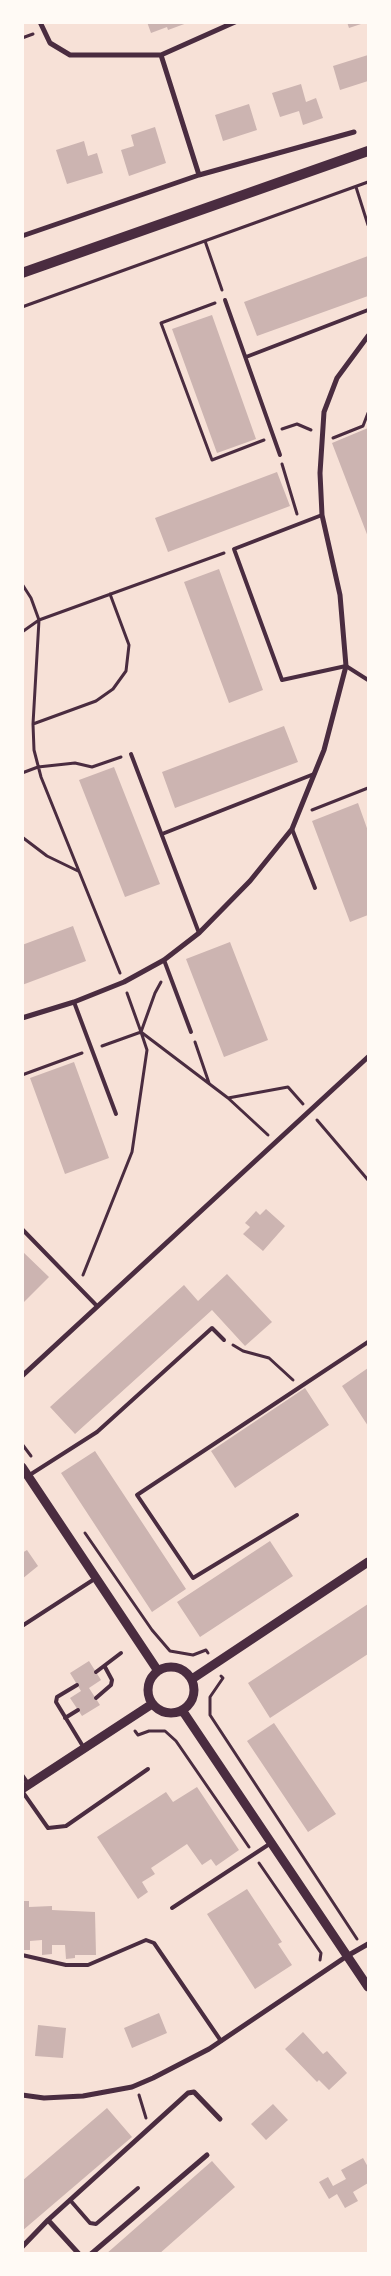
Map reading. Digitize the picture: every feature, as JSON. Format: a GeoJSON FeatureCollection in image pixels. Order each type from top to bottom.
{"type":"FeatureCollection","features":[{"type":"Feature","properties":{"kind":"main road"},"geometry":{"type":"LineString","coordinates":[[22,273],[368,151]]}},
{"type":"Feature","properties":{"kind":"street"},"geometry":{"type":"LineString","coordinates":[[40,22],[50,43],[70,55],[161,55],[235,22]]}},
{"type":"Feature","properties":{"kind":"street"},"geometry":{"type":"LineString","coordinates":[[161,55],[199,175]]}},
{"type":"Feature","properties":{"kind":"street"},"geometry":{"type":"LineString","coordinates":[[22,236],[199,175],[354,132]]}},
{"type":"Feature","properties":{"kind":"street"},"geometry":{"type":"LineString","coordinates":[[22,1018],[74,1002],[124,982],[164,960],[199,933],[250,881],[292,829],[324,750],[346,666],[340,595],[322,515],[320,473],[324,412],[337,378],[368,336]]}},
{"type":"Feature","properties":{"kind":"street"},"geometry":{"type":"LineString","coordinates":[[22,1376],[368,1057]]}},
{"type":"Feature","properties":{"kind":"street"},"geometry":{"type":"LineString","coordinates":[[22,1467],[158,1671]]}},
{"type":"Feature","properties":{"kind":"street"},"geometry":{"type":"LineString","coordinates":[[192,1679],[368,1562]]}},
{"type":"Feature","properties":{"kind":"street"},"geometry":{"type":"LineString","coordinates":[[173,1667],[185,1671],[192,1679],[193,1696],[191,1701],[182,1710],[170,1713],[158,1709],[152,1704],[148,1688],[152,1676],[158,1671],[173,1667]]}},
{"type":"Feature","properties":{"kind":"street"},"geometry":{"type":"LineString","coordinates":[[25,1788],[152,1704]]}},
{"type":"Feature","properties":{"kind":"street"},"geometry":{"type":"LineString","coordinates":[[182,1710],[368,1987]]}},
{"type":"Feature","properties":{"kind":"street"},"geometry":{"type":"LineString","coordinates":[[22,2095],[65,2098],[109,2093],[136,2086],[221,2041],[324,1971],[368,1944]]}},
{"type":"Feature","properties":{"kind":"street"},"geometry":{"type":"LineString","coordinates":[[22,2246],[188,2093],[194,2092],[220,2118]]}},
{"type":"Feature","properties":{"kind":"street"},"geometry":{"type":"LineString","coordinates":[[91,2254],[207,2154]]}},
{"type":"Feature","properties":{"kind":"street"},"geometry":{"type":"LineString","coordinates":[[48,2220],[79,2254]]}},
{"type":"Feature","properties":{"kind":"lane"},"geometry":{"type":"LineString","coordinates":[[225,300],[280,455]]}},
{"type":"Feature","properties":{"kind":"lane"},"geometry":{"type":"LineString","coordinates":[[246,358],[368,310]]}},
{"type":"Feature","properties":{"kind":"lane"},"geometry":{"type":"LineString","coordinates":[[322,515],[234,550],[282,680],[346,666],[368,680]]}},
{"type":"Feature","properties":{"kind":"lane"},"geometry":{"type":"LineString","coordinates":[[131,754],[199,933]]}},
{"type":"Feature","properties":{"kind":"lane"},"geometry":{"type":"LineString","coordinates":[[162,834],[314,774]]}},
{"type":"Feature","properties":{"kind":"lane"},"geometry":{"type":"LineString","coordinates":[[292,829],[315,888]]}},
{"type":"Feature","properties":{"kind":"lane"},"geometry":{"type":"LineString","coordinates":[[164,960],[191,1032]]}},
{"type":"Feature","properties":{"kind":"lane"},"geometry":{"type":"LineString","coordinates":[[74,1002],[116,1114]]}},
{"type":"Feature","properties":{"kind":"lane"},"geometry":{"type":"LineString","coordinates":[[22,1229],[97,1306]]}},
{"type":"Feature","properties":{"kind":"lane"},"geometry":{"type":"LineString","coordinates":[[28,1476],[97,1432],[212,1328],[224,1340]]}},
{"type":"Feature","properties":{"kind":"lane"},"geometry":{"type":"LineString","coordinates":[[297,1515],[193,1578],[137,1495],[368,1342]]}},
{"type":"Feature","properties":{"kind":"lane"},"geometry":{"type":"LineString","coordinates":[[22,1626],[96,1578]]}},
{"type":"Feature","properties":{"kind":"lane"},"geometry":{"type":"LineString","coordinates":[[96,1672],[121,1653]]}},
{"type":"Feature","properties":{"kind":"lane"},"geometry":{"type":"LineString","coordinates":[[96,1698],[111,1685],[112,1680],[104,1667]]}},
{"type":"Feature","properties":{"kind":"lane"},"geometry":{"type":"LineString","coordinates":[[77,1684],[57,1697],[56,1702],[84,1748]]}},
{"type":"Feature","properties":{"kind":"lane"},"geometry":{"type":"LineString","coordinates":[[65,1718],[78,1710]]}},
{"type":"Feature","properties":{"kind":"lane"},"geometry":{"type":"LineString","coordinates":[[22,1775],[25,1788],[48,1828],[66,1826],[148,1769]]}},
{"type":"Feature","properties":{"kind":"lane"},"geometry":{"type":"LineString","coordinates":[[172,1908],[272,1843]]}},
{"type":"Feature","properties":{"kind":"lane"},"geometry":{"type":"LineString","coordinates":[[22,1955],[66,1965],[88,1965],[146,1940],[154,1943],[221,2041]]}},
{"type":"Feature","properties":{"kind":"lane"},"geometry":{"type":"LineString","coordinates":[[70,2200],[90,2223],[96,2224],[138,2188]]}},
{"type":"Feature","properties":{"kind":"path"},"geometry":{"type":"LineString","coordinates":[[22,307],[368,182]]}},
{"type":"Feature","properties":{"kind":"path"},"geometry":{"type":"LineString","coordinates":[[356,187],[368,225]]}},
{"type":"Feature","properties":{"kind":"path"},"geometry":{"type":"LineString","coordinates":[[205,241],[225,300],[162,323],[212,460],[262,442],[272,433],[297,424],[322,439],[363,426],[368,413]]}},
{"type":"Feature","properties":{"kind":"path"},"geometry":{"type":"LineString","coordinates":[[280,455],[300,524]]}},
{"type":"Feature","properties":{"kind":"path"},"geometry":{"type":"LineString","coordinates":[[22,632],[39,620],[234,550]]}},
{"type":"Feature","properties":{"kind":"path"},"geometry":{"type":"LineString","coordinates":[[22,584],[32,598],[39,620],[33,724],[34,750],[38,767],[124,982],[147,1050],[132,1152],[78,1286]]}},
{"type":"Feature","properties":{"kind":"path"},"geometry":{"type":"LineString","coordinates":[[33,724],[96,702],[113,689],[126,671],[129,645],[110,594]]}},
{"type":"Feature","properties":{"kind":"path"},"geometry":{"type":"LineString","coordinates":[[22,773],[38,767],[76,763],[92,768],[131,754]]}},
{"type":"Feature","properties":{"kind":"path"},"geometry":{"type":"LineString","coordinates":[[298,815],[368,788]]}},
{"type":"Feature","properties":{"kind":"path"},"geometry":{"type":"LineString","coordinates":[[22,838],[47,856],[79,871]]}},
{"type":"Feature","properties":{"kind":"path"},"geometry":{"type":"LineString","coordinates":[[141,1032],[155,993],[168,971]]}},
{"type":"Feature","properties":{"kind":"path"},"geometry":{"type":"LineString","coordinates":[[22,1075],[141,1032]]}},
{"type":"Feature","properties":{"kind":"path"},"geometry":{"type":"LineString","coordinates":[[141,1032],[228,1098],[275,1141]]}},
{"type":"Feature","properties":{"kind":"path"},"geometry":{"type":"LineString","coordinates":[[191,1032],[209,1084]]}},
{"type":"Feature","properties":{"kind":"path"},"geometry":{"type":"LineString","coordinates":[[228,1098],[288,1087],[368,1180]]}},
{"type":"Feature","properties":{"kind":"path"},"geometry":{"type":"LineString","coordinates":[[224,1340],[243,1351],[269,1358],[301,1386]]}},
{"type":"Feature","properties":{"kind":"path"},"geometry":{"type":"LineString","coordinates":[[22,1444],[40,1469]]}},
{"type":"Feature","properties":{"kind":"path"},"geometry":{"type":"LineString","coordinates":[[79,1525],[152,1630],[170,1652],[193,1656],[206,1650],[223,1678],[210,1697],[210,1715],[363,1948]]}},
{"type":"Feature","properties":{"kind":"path"},"geometry":{"type":"LineString","coordinates":[[128,1720],[138,1736],[149,1731],[165,1732],[176,1741],[321,1954],[320,1965],[324,1971]]}},
{"type":"Feature","properties":{"kind":"path"},"geometry":{"type":"LineString","coordinates":[[136,2086],[149,2128]]}},
{"type":"Feature","properties":{"kind":"building"},"geometry":{"type":"Polygon","coordinates":[[[147,22],[187,23],[168,30],[167,27],[151,33],[147,22]]]}},
{"type":"Feature","properties":{"kind":"building"},"geometry":{"type":"Polygon","coordinates":[[[347,22],[364,22],[364,23],[349,28],[347,22]]]}},
{"type":"Feature","properties":{"kind":"building"},"geometry":{"type":"Polygon","coordinates":[[[368,55],[368,81],[340,90],[333,66],[368,55]]]}},
{"type":"Feature","properties":{"kind":"building"},"geometry":{"type":"Polygon","coordinates":[[[301,84],[306,102],[316,98],[323,118],[303,125],[299,111],[280,117],[272,93],[301,84]]]}},
{"type":"Feature","properties":{"kind":"building"},"geometry":{"type":"Polygon","coordinates":[[[249,104],[257,130],[223,141],[215,115],[249,104]]]}},
{"type":"Feature","properties":{"kind":"building"},"geometry":{"type":"Polygon","coordinates":[[[155,127],[166,163],[129,176],[121,150],[134,146],[131,135],[155,127]]]}},
{"type":"Feature","properties":{"kind":"building"},"geometry":{"type":"Polygon","coordinates":[[[84,141],[88,156],[97,153],[103,173],[67,184],[56,150],[84,141]]]}},
{"type":"Feature","properties":{"kind":"building"},"geometry":{"type":"Polygon","coordinates":[[[368,256],[368,296],[257,336],[244,302],[368,256]]]}},
{"type":"Feature","properties":{"kind":"building"},"geometry":{"type":"Polygon","coordinates":[[[212,315],[256,439],[217,453],[172,329],[212,315]]]}},
{"type":"Feature","properties":{"kind":"building"},"geometry":{"type":"Polygon","coordinates":[[[368,428],[368,537],[332,443],[368,428]]]}},
{"type":"Feature","properties":{"kind":"building"},"geometry":{"type":"Polygon","coordinates":[[[277,472],[290,506],[168,552],[155,518],[277,472]]]}},
{"type":"Feature","properties":{"kind":"building"},"geometry":{"type":"Polygon","coordinates":[[[219,569],[263,690],[229,703],[184,582],[219,569]]]}},
{"type":"Feature","properties":{"kind":"building"},"geometry":{"type":"Polygon","coordinates":[[[284,726],[298,762],[175,808],[162,772],[284,726]]]}},
{"type":"Feature","properties":{"kind":"building"},"geometry":{"type":"Polygon","coordinates":[[[114,767],[160,884],[125,897],[79,780],[114,767]]]}},
{"type":"Feature","properties":{"kind":"building"},"geometry":{"type":"Polygon","coordinates":[[[358,803],[368,831],[368,915],[350,922],[312,821],[358,803]]]}},
{"type":"Feature","properties":{"kind":"building"},"geometry":{"type":"Polygon","coordinates":[[[73,926],[86,961],[22,985],[22,945],[73,926]]]}},
{"type":"Feature","properties":{"kind":"building"},"geometry":{"type":"Polygon","coordinates":[[[230,942],[268,1040],[224,1057],[186,959],[230,942]]]}},
{"type":"Feature","properties":{"kind":"building"},"geometry":{"type":"Polygon","coordinates":[[[74,1062],[109,1158],[65,1174],[30,1078],[74,1062]]]}},
{"type":"Feature","properties":{"kind":"building"},"geometry":{"type":"Polygon","coordinates":[[[266,1209],[285,1226],[263,1251],[243,1234],[250,1227],[245,1223],[256,1211],[260,1215],[266,1209]]]}},
{"type":"Feature","properties":{"kind":"building"},"geometry":{"type":"Polygon","coordinates":[[[22,1251],[49,1277],[22,1304],[22,1251]]]}},
{"type":"Feature","properties":{"kind":"building"},"geometry":{"type":"Polygon","coordinates":[[[227,1274],[272,1322],[245,1346],[212,1310],[75,1434],[50,1407],[184,1285],[198,1301],[227,1274]]]}},
{"type":"Feature","properties":{"kind":"building"},"geometry":{"type":"Polygon","coordinates":[[[368,1368],[368,1426],[342,1386],[368,1368]]]}},
{"type":"Feature","properties":{"kind":"building"},"geometry":{"type":"Polygon","coordinates":[[[305,1388],[329,1425],[235,1488],[211,1451],[305,1388]]]}},
{"type":"Feature","properties":{"kind":"building"},"geometry":{"type":"Polygon","coordinates":[[[95,1451],[186,1589],[152,1612],[61,1473],[95,1451]]]}},
{"type":"Feature","properties":{"kind":"building"},"geometry":{"type":"Polygon","coordinates":[[[270,1541],[293,1576],[200,1637],[177,1602],[270,1541]]]}},
{"type":"Feature","properties":{"kind":"building"},"geometry":{"type":"Polygon","coordinates":[[[27,1550],[38,1566],[22,1579],[22,1553],[27,1550]]]}},
{"type":"Feature","properties":{"kind":"building"},"geometry":{"type":"Polygon","coordinates":[[[368,1604],[368,1654],[270,1718],[248,1683],[368,1604]]]}},
{"type":"Feature","properties":{"kind":"building"},"geometry":{"type":"Polygon","coordinates":[[[89,1661],[101,1680],[89,1688],[100,1705],[82,1716],[70,1698],[81,1691],[70,1673],[89,1661]]]}},
{"type":"Feature","properties":{"kind":"building"},"geometry":{"type":"Polygon","coordinates":[[[274,1723],[336,1814],[308,1832],[247,1741],[274,1723]]]}},
{"type":"Feature","properties":{"kind":"building"},"geometry":{"type":"Polygon","coordinates":[[[197,1787],[239,1850],[216,1866],[211,1859],[202,1865],[187,1844],[151,1868],[155,1874],[142,1882],[148,1892],[138,1899],[97,1837],[166,1792],[173,1802],[197,1787]]]}},
{"type":"Feature","properties":{"kind":"building"},"geometry":{"type":"Polygon","coordinates":[[[247,1889],[282,1942],[278,1944],[292,1965],[255,1989],[207,1914],[247,1889]]]}},
{"type":"Feature","properties":{"kind":"building"},"geometry":{"type":"Polygon","coordinates":[[[22,1901],[29,1901],[29,1907],[52,1906],[52,1910],[95,1912],[96,1955],[75,1955],[75,1958],[66,1959],[65,1945],[52,1945],[52,1954],[42,1955],[42,1940],[30,1941],[30,1950],[22,1950],[22,1901]]]}},
{"type":"Feature","properties":{"kind":"building"},"geometry":{"type":"Polygon","coordinates":[[[159,2013],[167,2033],[132,2048],[124,2028],[159,2013]]]}},
{"type":"Feature","properties":{"kind":"building"},"geometry":{"type":"Polygon","coordinates":[[[38,2025],[66,2028],[63,2058],[35,2056],[38,2025]]]}},
{"type":"Feature","properties":{"kind":"building"},"geometry":{"type":"Polygon","coordinates":[[[303,2032],[323,2054],[327,2051],[347,2073],[329,2090],[319,2080],[317,2082],[285,2049],[303,2032]]]}},
{"type":"Feature","properties":{"kind":"building"},"geometry":{"type":"Polygon","coordinates":[[[273,2104],[288,2120],[266,2140],[251,2124],[273,2104]]]}},
{"type":"Feature","properties":{"kind":"building"},"geometry":{"type":"Polygon","coordinates":[[[107,2108],[132,2137],[22,2231],[22,2181],[107,2108]]]}},
{"type":"Feature","properties":{"kind":"building"},"geometry":{"type":"Polygon","coordinates":[[[363,2158],[368,2167],[368,2183],[353,2192],[358,2201],[345,2208],[337,2194],[329,2199],[319,2182],[328,2177],[333,2186],[346,2179],[341,2170],[363,2158]]]}},
{"type":"Feature","properties":{"kind":"building"},"geometry":{"type":"Polygon","coordinates":[[[212,2161],[235,2187],[159,2254],[106,2254],[212,2161]]]}}]}
